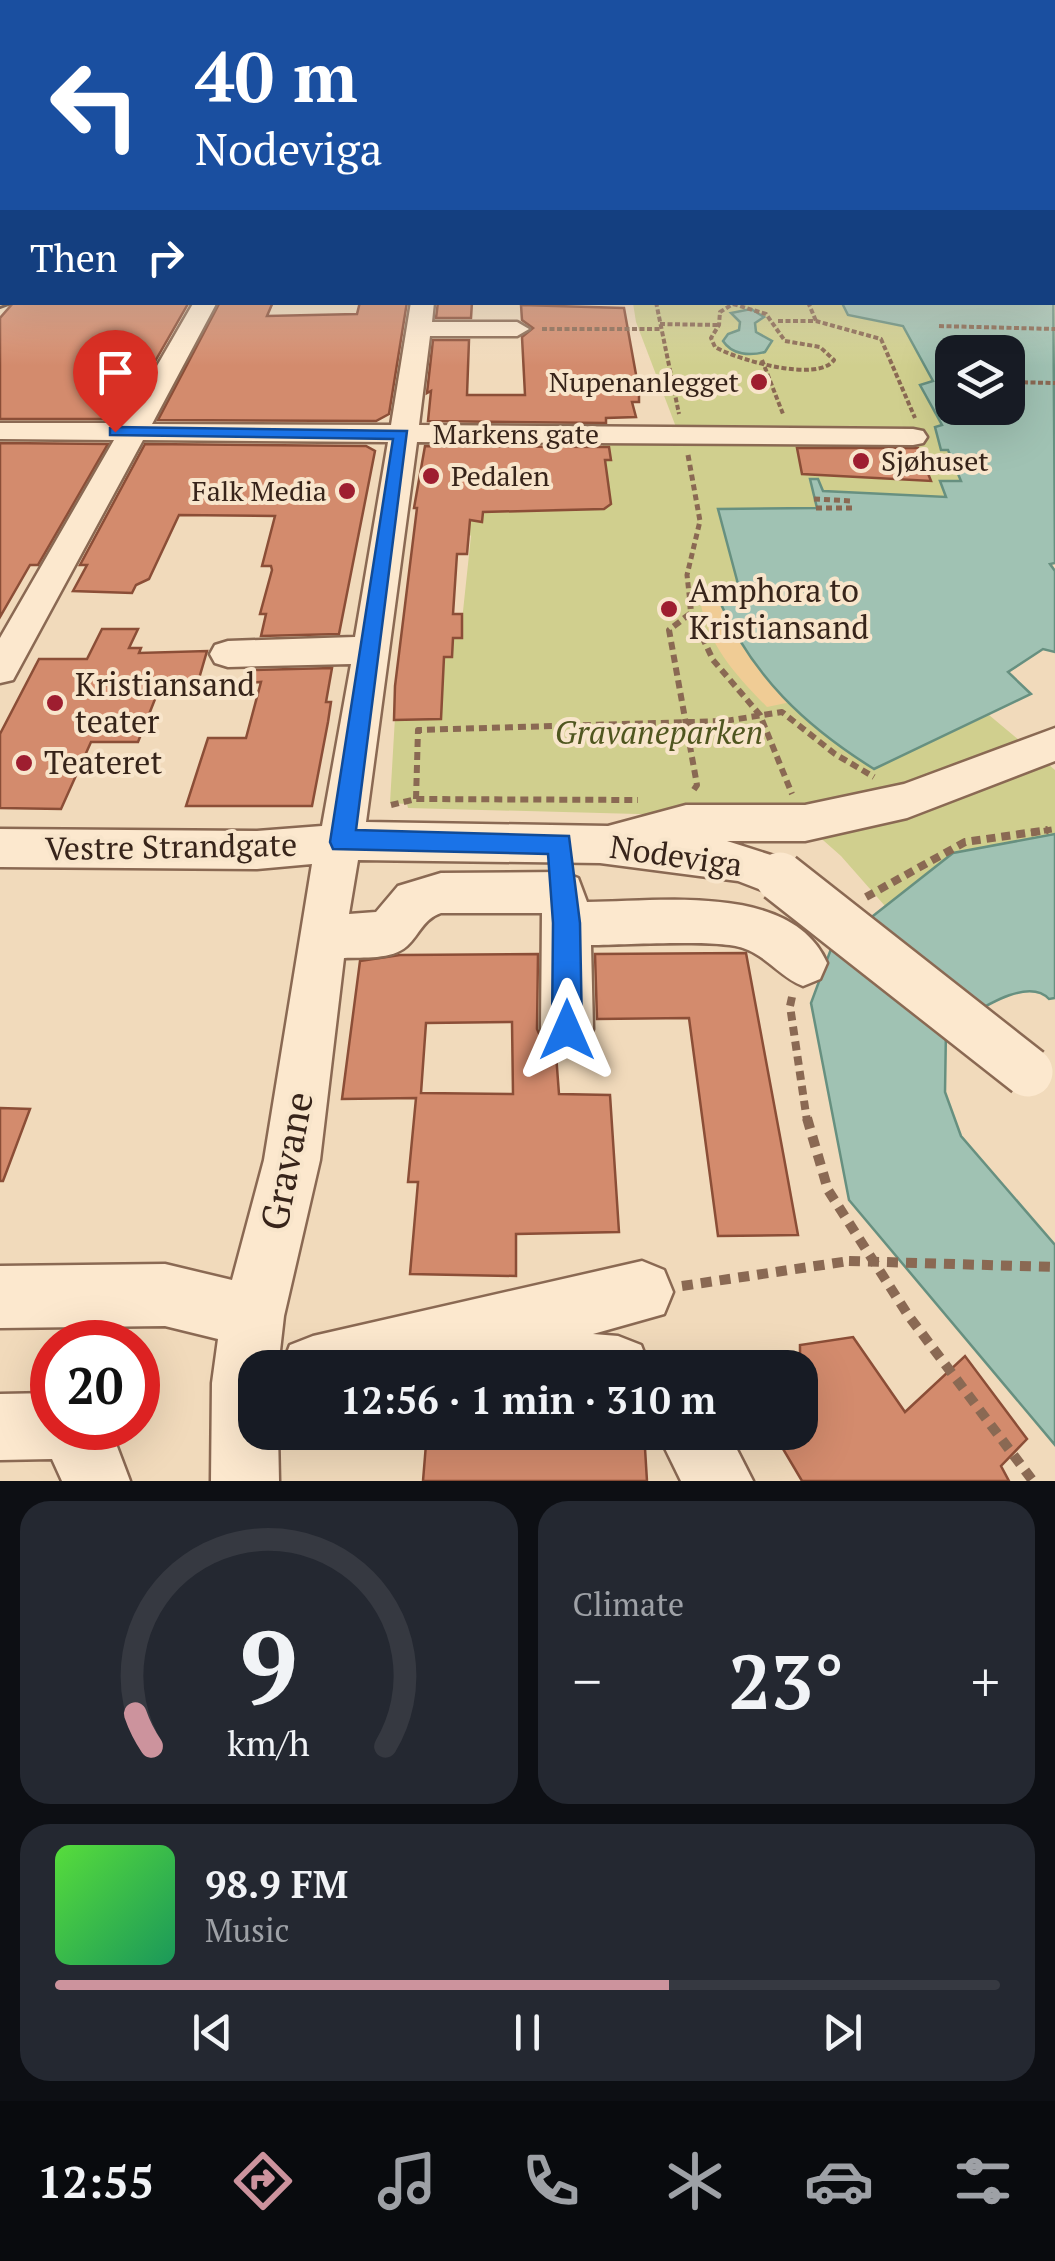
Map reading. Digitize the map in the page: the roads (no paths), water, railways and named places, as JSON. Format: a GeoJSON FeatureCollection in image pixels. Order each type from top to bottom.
{"type":"FeatureCollection","features":[{"type":"Feature","properties":{"kind":"street"},"geometry":{"type":"LineString","coordinates":[[0,670],[204,305]]}},
{"type":"Feature","properties":{"kind":"street"},"geometry":{"type":"LineString","coordinates":[[421,316],[517,329]]}},
{"type":"Feature","properties":{"kind":"street","name":"Gravane"},"geometry":{"type":"LineString","coordinates":[[253,1350],[254,1316],[292,1160],[329,888],[342,842],[421,316]]}},
{"type":"Feature","properties":{"kind":"street","name":"Markens gate"},"geometry":{"type":"LineString","coordinates":[[0,431],[913,437]]}},
{"type":"Feature","properties":{"kind":"street"},"geometry":{"type":"LineString","coordinates":[[228,654],[371,650]]}},
{"type":"Feature","properties":{"kind":"street"},"geometry":{"type":"LineString","coordinates":[[567,1030],[564,908],[580,844],[687,811],[804,823],[906,802],[1055,744]]}},
{"type":"Feature","properties":{"kind":"street","name":"Nodeviga"},"geometry":{"type":"LineString","coordinates":[[342,842],[388,839],[580,844],[740,862],[780,877],[1041,1082]]}},
{"type":"Feature","properties":{"kind":"street","name":"Vestre Strandgate"},"geometry":{"type":"LineString","coordinates":[[0,848],[257,850],[342,842]]}},
{"type":"Feature","properties":{"kind":"street"},"geometry":{"type":"LineString","coordinates":[[323,938],[388,934],[414,901],[440,893],[741,924],[778,940],[803,963]]}},
{"type":"Feature","properties":{"kind":"street"},"geometry":{"type":"LineString","coordinates":[[391,1350],[642,1292]]}},
{"type":"Feature","properties":{"kind":"street"},"geometry":{"type":"LineString","coordinates":[[0,1297],[165,1294],[254,1316]]}},
{"type":"Feature","properties":{"kind":"street"},"geometry":{"type":"LineString","coordinates":[[0,1427],[30,1426]]}},
{"type":"Feature","properties":{"kind":"street"},"geometry":{"type":"LineString","coordinates":[[85,1450],[96,1481]]}},
{"type":"Feature","properties":{"kind":"street","name":"Gravane"},"geometry":{"type":"LineString","coordinates":[[245,1481],[247,1450]]}},
{"type":"Feature","properties":{"kind":"street"},"geometry":{"type":"LineString","coordinates":[[700,1450],[718,1481]]}},
{"type":"Feature","properties":{"kind":"place","name":"Nupenanlegget"},"geometry":{"type":"Point","coordinates":[759,382]}},
{"type":"Feature","properties":{"kind":"place","name":"Sjøhuset"},"geometry":{"type":"Point","coordinates":[861,461]}},
{"type":"Feature","properties":{"kind":"place","name":"Pedalen"},"geometry":{"type":"Point","coordinates":[431,476]}},
{"type":"Feature","properties":{"kind":"place","name":"Falk Media"},"geometry":{"type":"Point","coordinates":[347,491]}},
{"type":"Feature","properties":{"kind":"place","name":"Amphora to Kristiansand"},"geometry":{"type":"Point","coordinates":[669,609]}},
{"type":"Feature","properties":{"kind":"place","name":"Kristiansand teater"},"geometry":{"type":"Point","coordinates":[55,703]}},
{"type":"Feature","properties":{"kind":"place","name":"Teateret"},"geometry":{"type":"Point","coordinates":[24,763]}},
{"type":"Feature","properties":{"kind":"park label","name":"Gravaneparken"},"geometry":{"type":"Point","coordinates":[659,733]}}]}
